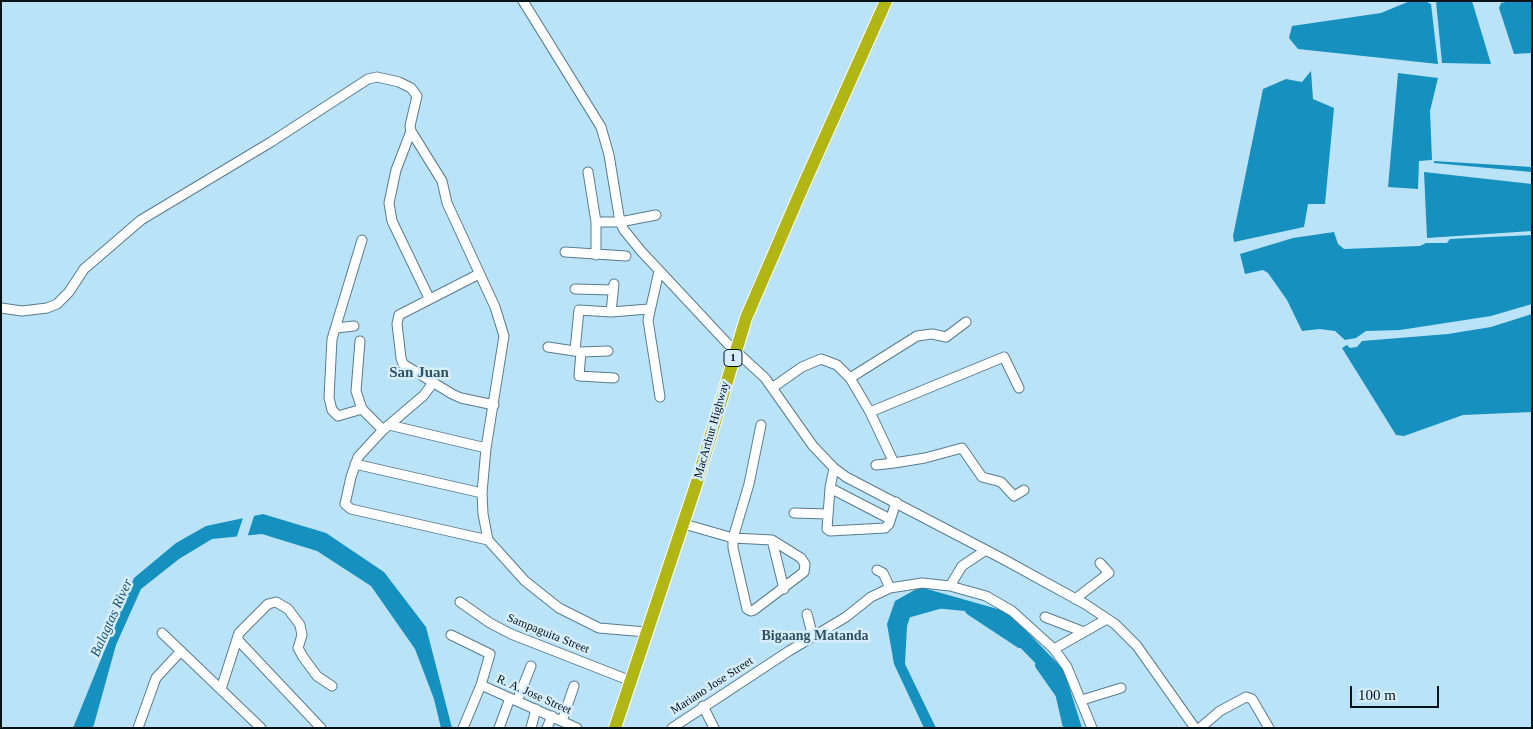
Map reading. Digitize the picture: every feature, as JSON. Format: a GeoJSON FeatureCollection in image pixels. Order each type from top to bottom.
{"type":"FeatureCollection","features":[{"type":"Feature","properties":{"kind":"highway","name":"MacArthur Highway"},"geometry":{"type":"LineString","coordinates":[[615,728],[684,524],[746,318],[886,1]]}},
{"type":"Feature","properties":{"kind":"street"},"geometry":{"type":"LineString","coordinates":[[523,1],[602,127],[610,155],[620,222],[632,241],[735,350],[759,371],[806,438],[834,468],[865,488],[896,502],[986,550],[1075,599],[1107,619],[1127,634],[1137,646],[1195,728]]}},
{"type":"Feature","properties":{"kind":"street"},"geometry":{"type":"LineString","coordinates":[[1,308],[22,311],[46,308],[57,304],[69,292],[84,269],[141,220],[270,142],[368,79],[381,77],[399,82],[416,92],[417,96],[410,126],[411,131],[442,181],[447,203],[495,307],[504,336],[486,448],[482,492],[483,514],[488,540],[525,581],[559,608],[599,628],[646,632]]}},
{"type":"Feature","properties":{"kind":"street"},"geometry":{"type":"LineString","coordinates":[[411,131],[396,170],[388,203],[392,221],[429,298]]}},
{"type":"Feature","properties":{"kind":"street"},"geometry":{"type":"LineString","coordinates":[[588,172],[596,222],[596,254]]}},
{"type":"Feature","properties":{"kind":"street"},"geometry":{"type":"LineString","coordinates":[[596,222],[620,222],[656,215]]}},
{"type":"Feature","properties":{"kind":"street"},"geometry":{"type":"LineString","coordinates":[[362,240],[332,338],[329,356],[329,398],[332,410],[338,416],[362,409]]}},
{"type":"Feature","properties":{"kind":"street"},"geometry":{"type":"LineString","coordinates":[[565,252],[626,256]]}},
{"type":"Feature","properties":{"kind":"street"},"geometry":{"type":"LineString","coordinates":[[659,271],[649,309],[649,330],[660,397]]}},
{"type":"Feature","properties":{"kind":"street"},"geometry":{"type":"LineString","coordinates":[[479,274],[399,315],[397,324],[403,364],[461,398],[494,405]]}},
{"type":"Feature","properties":{"kind":"street"},"geometry":{"type":"LineString","coordinates":[[575,289],[613,287],[611,312]]}},
{"type":"Feature","properties":{"kind":"street"},"geometry":{"type":"LineString","coordinates":[[614,378],[579,376],[579,310],[611,312],[649,309]]}},
{"type":"Feature","properties":{"kind":"street"},"geometry":{"type":"LineString","coordinates":[[850,378],[916,336],[932,334],[946,337],[966,322]]}},
{"type":"Feature","properties":{"kind":"street"},"geometry":{"type":"LineString","coordinates":[[336,328],[354,326]]}},
{"type":"Feature","properties":{"kind":"street"},"geometry":{"type":"LineString","coordinates":[[360,341],[356,391],[362,409],[386,428],[486,448]]}},
{"type":"Feature","properties":{"kind":"street"},"geometry":{"type":"LineString","coordinates":[[548,347],[578,351],[608,351]]}},
{"type":"Feature","properties":{"kind":"street"},"geometry":{"type":"LineString","coordinates":[[870,412],[1004,357],[1019,388]]}},
{"type":"Feature","properties":{"kind":"street"},"geometry":{"type":"LineString","coordinates":[[772,388],[816,359],[837,365],[850,378],[870,412],[894,463]]}},
{"type":"Feature","properties":{"kind":"street"},"geometry":{"type":"LineString","coordinates":[[433,383],[423,396],[368,446],[356,464],[345,500],[349,508],[488,540]]}},
{"type":"Feature","properties":{"kind":"street"},"geometry":{"type":"LineString","coordinates":[[684,524],[733,538],[772,540],[796,554],[805,564],[804,572],[754,610],[748,611],[733,548],[733,538],[749,484],[761,425]]}},
{"type":"Feature","properties":{"kind":"street"},"geometry":{"type":"LineString","coordinates":[[876,465],[932,456],[962,448],[982,477],[1001,482],[1014,496],[1024,490]]}},
{"type":"Feature","properties":{"kind":"street"},"geometry":{"type":"LineString","coordinates":[[356,464],[482,492]]}},
{"type":"Feature","properties":{"kind":"street"},"geometry":{"type":"LineString","coordinates":[[834,468],[830,488],[827,529],[830,531],[886,528],[896,502]]}},
{"type":"Feature","properties":{"kind":"street"},"geometry":{"type":"LineString","coordinates":[[830,488],[890,519]]}},
{"type":"Feature","properties":{"kind":"street"},"geometry":{"type":"LineString","coordinates":[[794,513],[828,514]]}},
{"type":"Feature","properties":{"kind":"street"},"geometry":{"type":"LineString","coordinates":[[772,540],[784,589]]}},
{"type":"Feature","properties":{"kind":"street"},"geometry":{"type":"LineString","coordinates":[[950,586],[962,566],[986,550]]}},
{"type":"Feature","properties":{"kind":"street"},"geometry":{"type":"LineString","coordinates":[[1075,599],[1109,573],[1100,563]]}},
{"type":"Feature","properties":{"kind":"street"},"geometry":{"type":"LineString","coordinates":[[877,570],[883,573],[890,588]]}},
{"type":"Feature","properties":{"kind":"street","name":"Mariano Jose Street"},"geometry":{"type":"LineString","coordinates":[[672,728],[703,706],[846,617],[872,597],[890,588],[922,583],[950,586],[986,596],[1005,605],[1054,649],[1070,672],[1092,728]]}},
{"type":"Feature","properties":{"kind":"street"},"geometry":{"type":"LineString","coordinates":[[222,689],[242,628],[268,604],[276,602],[283,605],[302,630],[298,644],[303,657],[316,676],[332,686]]}},
{"type":"Feature","properties":{"kind":"street","name":"Sampaguita Street"},"geometry":{"type":"LineString","coordinates":[[460,602],[490,623],[511,634],[631,681]]}},
{"type":"Feature","properties":{"kind":"street"},"geometry":{"type":"LineString","coordinates":[[807,614],[813,637]]}},
{"type":"Feature","properties":{"kind":"street"},"geometry":{"type":"LineString","coordinates":[[1045,617],[1084,632]]}},
{"type":"Feature","properties":{"kind":"street"},"geometry":{"type":"LineString","coordinates":[[1054,649],[1107,619]]}},
{"type":"Feature","properties":{"kind":"street"},"geometry":{"type":"LineString","coordinates":[[162,633],[261,728]]}},
{"type":"Feature","properties":{"kind":"street"},"geometry":{"type":"LineString","coordinates":[[451,635],[490,654],[481,685],[463,728]]}},
{"type":"Feature","properties":{"kind":"street"},"geometry":{"type":"LineString","coordinates":[[237,639],[315,726]]}},
{"type":"Feature","properties":{"kind":"street"},"geometry":{"type":"LineString","coordinates":[[138,728],[156,678],[181,651]]}},
{"type":"Feature","properties":{"kind":"street"},"geometry":{"type":"LineString","coordinates":[[499,728],[530,666]]}},
{"type":"Feature","properties":{"kind":"street","name":"R. A. Jose Street"},"geometry":{"type":"LineString","coordinates":[[481,685],[577,728]]}},
{"type":"Feature","properties":{"kind":"street"},"geometry":{"type":"LineString","coordinates":[[562,721],[574,686]]}},
{"type":"Feature","properties":{"kind":"street"},"geometry":{"type":"LineString","coordinates":[[1082,700],[1121,688]]}},
{"type":"Feature","properties":{"kind":"street"},"geometry":{"type":"LineString","coordinates":[[1200,728],[1220,712],[1246,697],[1252,699],[1269,728]]}},
{"type":"Feature","properties":{"kind":"street"},"geometry":{"type":"LineString","coordinates":[[703,706],[714,728]]}},
{"type":"Feature","properties":{"kind":"street"},"geometry":{"type":"LineString","coordinates":[[531,728],[536,709]]}},
{"type":"Feature","properties":{"kind":"street"},"geometry":{"type":"LineString","coordinates":[[547,728],[552,716]]}},
{"type":"Feature","properties":{"kind":"water"},"geometry":{"type":"Polygon","coordinates":[[[1410,1],[1425,1],[1431,4],[1438,64],[1298,49],[1289,38],[1292,26],[1381,13],[1410,1]]]}},
{"type":"Feature","properties":{"kind":"water"},"geometry":{"type":"Polygon","coordinates":[[[1436,1],[1472,1],[1491,64],[1442,63],[1436,1]]]}},
{"type":"Feature","properties":{"kind":"water"},"geometry":{"type":"Polygon","coordinates":[[[1532,1],[1532,53],[1514,54],[1499,8],[1501,3],[1532,1]]]}},
{"type":"Feature","properties":{"kind":"water"},"geometry":{"type":"Polygon","coordinates":[[[1311,71],[1313,99],[1334,108],[1325,204],[1308,204],[1304,227],[1234,242],[1233,236],[1263,89],[1286,79],[1302,82],[1311,71]]]}},
{"type":"Feature","properties":{"kind":"water"},"geometry":{"type":"Polygon","coordinates":[[[1398,73],[1438,78],[1430,111],[1432,160],[1419,161],[1418,189],[1388,187],[1398,73]]]}},
{"type":"Feature","properties":{"kind":"water"},"geometry":{"type":"Polygon","coordinates":[[[1434,161],[1532,167],[1532,172],[1434,163],[1434,161]]]}},
{"type":"Feature","properties":{"kind":"water"},"geometry":{"type":"Polygon","coordinates":[[[1424,172],[1532,184],[1532,231],[1427,238],[1424,172]]]}},
{"type":"Feature","properties":{"kind":"water"},"geometry":{"type":"Polygon","coordinates":[[[1334,232],[1338,244],[1344,249],[1420,246],[1426,243],[1447,243],[1450,239],[1532,235],[1532,304],[1491,316],[1400,330],[1366,331],[1356,338],[1345,340],[1335,331],[1320,329],[1302,331],[1287,300],[1268,273],[1263,270],[1245,274],[1240,254],[1293,238],[1334,232]]]}},
{"type":"Feature","properties":{"kind":"water"},"geometry":{"type":"Polygon","coordinates":[[[1532,314],[1532,412],[1463,415],[1404,436],[1396,435],[1342,348],[1347,345],[1350,348],[1357,347],[1362,341],[1448,334],[1491,327],[1532,314]]]}},
{"type":"Feature","properties":{"kind":"water"},"geometry":{"type":"Polygon","coordinates":[[[263,514],[326,533],[384,572],[426,627],[452,728],[441,728],[434,699],[415,649],[371,586],[317,551],[262,534],[212,539],[179,559],[141,589],[116,645],[93,728],[73,728],[134,578],[176,543],[206,526],[263,514]]]}},
{"type":"Feature","properties":{"kind":"water"},"geometry":{"type":"Polygon","coordinates":[[[920,587],[1008,612],[1064,670],[1082,728],[1063,728],[1052,680],[997,624],[965,611],[924,607],[911,614],[907,626],[905,664],[936,728],[924,728],[894,664],[887,624],[895,601],[920,587]]]}},
{"type":"Feature","properties":{"kind":"pier"},"geometry":{"type":"Polygon","coordinates":[[[255,513],[247,538],[236,539],[244,515],[255,513]]]}},
{"type":"Feature","properties":{"kind":"waterway","name":"Balagtas River"},"geometry":{"type":"LineString","coordinates":[[907,613],[939,604]]}},
{"type":"Feature","properties":{"kind":"waterway","name":"Balagtas River"},"geometry":{"type":"LineString","coordinates":[[970,610],[1020,643]]}},
{"type":"Feature","properties":{"kind":"waterway","name":"Balagtas River"},"geometry":{"type":"LineString","coordinates":[[1040,665],[1059,692]]}},
{"type":"Feature","properties":{"kind":"district","name":"San Juan"},"geometry":{"type":"Point","coordinates":[419,373]}},
{"type":"Feature","properties":{"kind":"district","name":"Bigaang Matanda"},"geometry":{"type":"Point","coordinates":[815,636]}}]}
